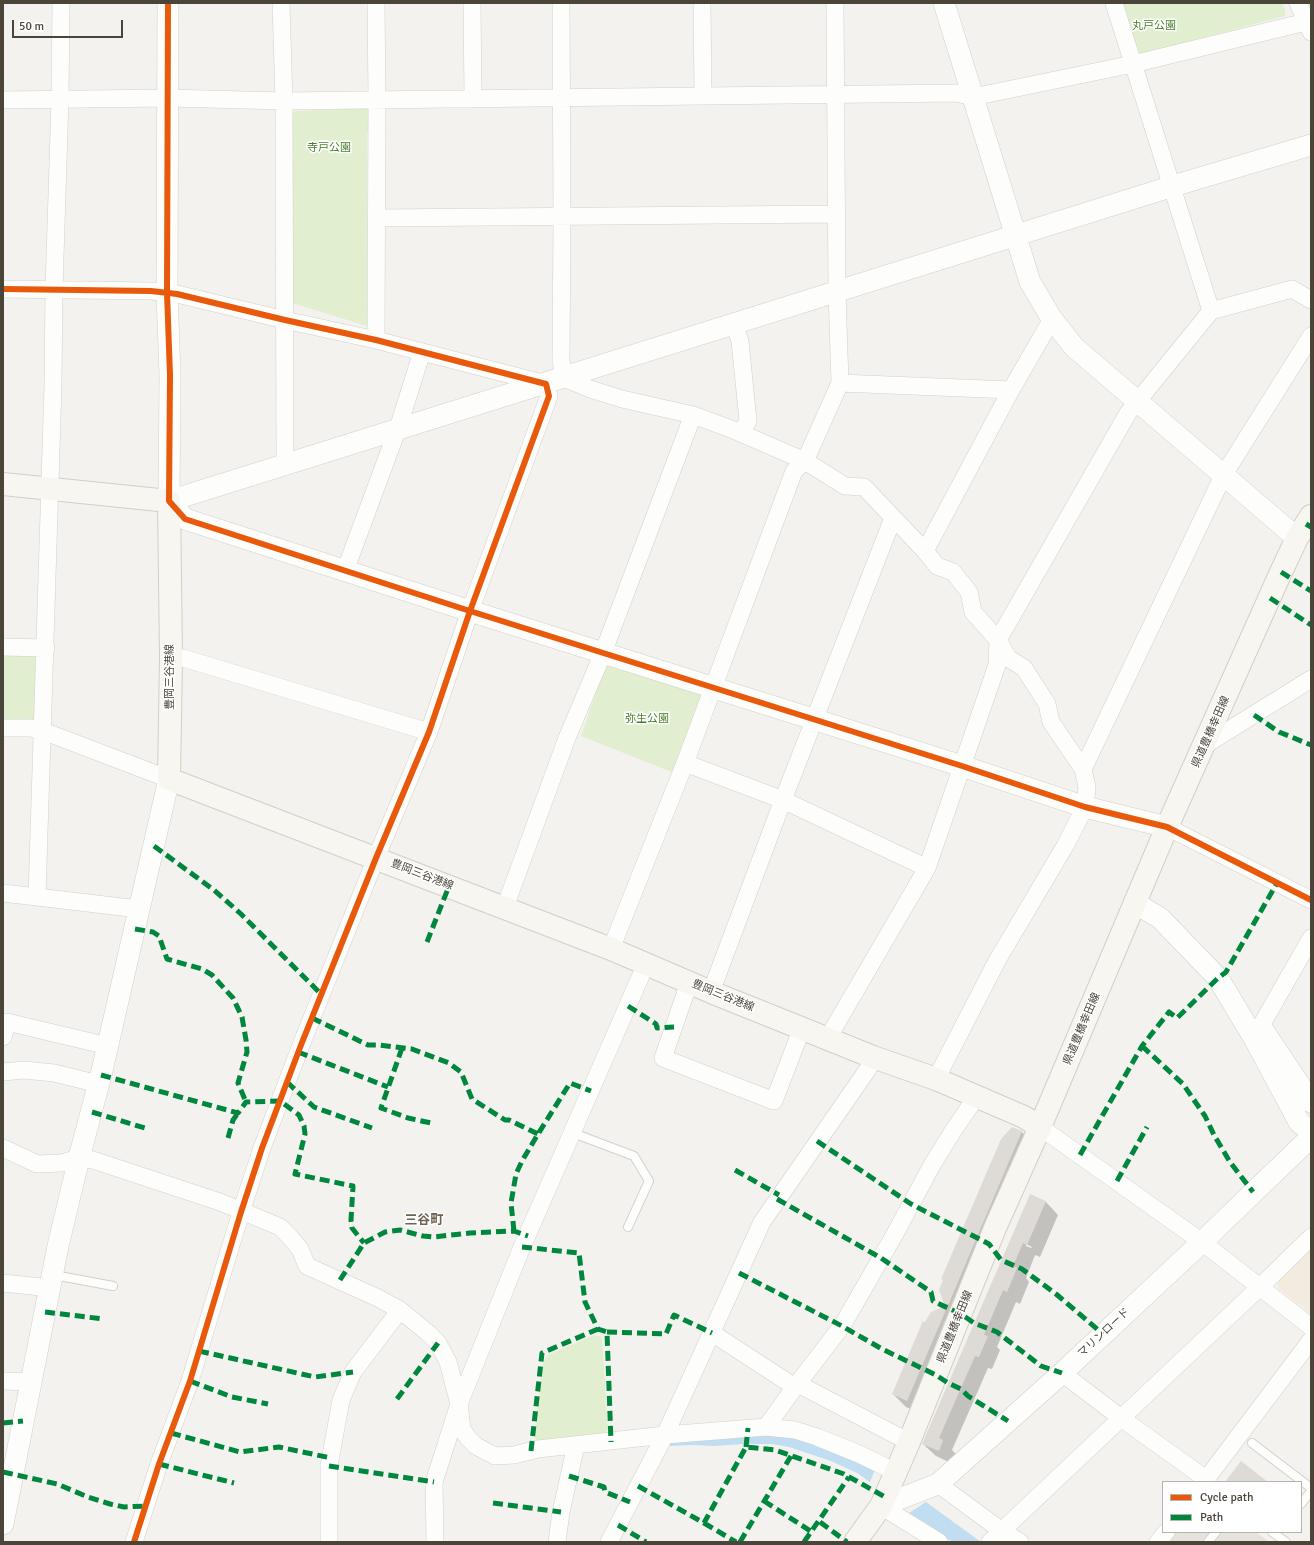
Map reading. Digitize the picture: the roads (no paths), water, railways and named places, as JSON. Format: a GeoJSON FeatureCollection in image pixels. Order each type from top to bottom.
{"type":"FeatureCollection","features":[{"type":"Feature","properties":{"kind":"main road"},"geometry":{"type":"LineString","coordinates":[[3,484],[49,490],[169,501]]}},
{"type":"Feature","properties":{"kind":"main road","name":"豊岡三谷港線"},"geometry":{"type":"LineString","coordinates":[[169,501],[171,657],[169,778],[611,949],[689,983],[873,1057],[936,1079],[1024,1117],[1040,1127]]}},
{"type":"Feature","properties":{"kind":"main road","name":"県道豊橋幸田線"},"geometry":{"type":"LineString","coordinates":[[855,1542],[881,1506],[909,1442],[989,1244],[1168,827],[1278,578],[1297,538],[1311,516]]}},
{"type":"Feature","properties":{"kind":"street"},"geometry":{"type":"LineString","coordinates":[[37,897],[46,648],[60,100],[61,3]]}},
{"type":"Feature","properties":{"kind":"street"},"geometry":{"type":"LineString","coordinates":[[168,3],[167,293],[170,375],[169,501],[185,520],[962,766],[1086,807],[1168,827],[1311,900]]}},
{"type":"Feature","properties":{"kind":"street"},"geometry":{"type":"LineString","coordinates":[[281,3],[284,101],[285,466]]}},
{"type":"Feature","properties":{"kind":"street"},"geometry":{"type":"LineString","coordinates":[[376,3],[376,340]]}},
{"type":"Feature","properties":{"kind":"street"},"geometry":{"type":"LineString","coordinates":[[472,3],[473,99]]}},
{"type":"Feature","properties":{"kind":"street"},"geometry":{"type":"LineString","coordinates":[[134,1542],[159,1464],[190,1381],[240,1212],[262,1148],[301,1045],[376,858],[429,732],[470,611],[555,381],[561,361],[561,3]]}},
{"type":"Feature","properties":{"kind":"street"},"geometry":{"type":"LineString","coordinates":[[702,3],[703,96]]}},
{"type":"Feature","properties":{"kind":"street"},"geometry":{"type":"LineString","coordinates":[[611,949],[685,763],[794,471],[805,461],[840,383],[837,292],[835,3]]}},
{"type":"Feature","properties":{"kind":"street"},"geometry":{"type":"LineString","coordinates":[[944,3],[1030,282],[1052,319],[1074,347],[1297,538]]}},
{"type":"Feature","properties":{"kind":"street"},"geometry":{"type":"LineString","coordinates":[[1114,3],[1211,311]]}},
{"type":"Feature","properties":{"kind":"street"},"geometry":{"type":"LineString","coordinates":[[3,100],[168,98],[284,101],[562,97],[835,96],[957,93],[973,96],[1133,64],[1310,25],[1298,3]]}},
{"type":"Feature","properties":{"kind":"street"},"geometry":{"type":"LineString","coordinates":[[169,501],[285,466],[398,428],[555,381],[1016,237],[1172,186],[1311,145]]}},
{"type":"Feature","properties":{"kind":"street"},"geometry":{"type":"LineString","coordinates":[[376,218],[836,214]]}},
{"type":"Feature","properties":{"kind":"street"},"geometry":{"type":"LineString","coordinates":[[3,289],[151,291],[167,293],[590,389],[622,399],[693,415],[741,433],[805,461],[845,486],[864,487],[925,551],[937,566],[953,572],[969,592],[972,612],[998,640],[1008,658],[1024,668],[1047,704],[1051,722],[1083,769],[1087,787],[1086,807],[1065,846],[998,959],[936,1079]]}},
{"type":"Feature","properties":{"kind":"street"},"geometry":{"type":"LineString","coordinates":[[828,1038],[927,868],[997,665],[998,640],[1128,413],[1211,311],[1292,289],[1311,300]]}},
{"type":"Feature","properties":{"kind":"street"},"geometry":{"type":"LineString","coordinates":[[925,551],[1011,390],[1052,319]]}},
{"type":"Feature","properties":{"kind":"street"},"geometry":{"type":"LineString","coordinates":[[734,324],[740,341],[748,421],[741,433]]}},
{"type":"Feature","properties":{"kind":"street"},"geometry":{"type":"LineString","coordinates":[[1083,769],[1223,476],[1311,336]]}},
{"type":"Feature","properties":{"kind":"street"},"geometry":{"type":"LineString","coordinates":[[344,571],[398,428],[422,352]]}},
{"type":"Feature","properties":{"kind":"street"},"geometry":{"type":"LineString","coordinates":[[840,383],[1011,390]]}},
{"type":"Feature","properties":{"kind":"street"},"geometry":{"type":"LineString","coordinates":[[505,908],[567,738],[603,653],[693,415]]}},
{"type":"Feature","properties":{"kind":"street"},"geometry":{"type":"LineString","coordinates":[[711,992],[783,800],[893,518]]}},
{"type":"Feature","properties":{"kind":"street"},"geometry":{"type":"LineString","coordinates":[[3,647],[46,648]]}},
{"type":"Feature","properties":{"kind":"street"},"geometry":{"type":"LineString","coordinates":[[171,657],[183,658],[429,732]]}},
{"type":"Feature","properties":{"kind":"street"},"geometry":{"type":"LineString","coordinates":[[1205,745],[1311,679]]}},
{"type":"Feature","properties":{"kind":"street"},"geometry":{"type":"LineString","coordinates":[[3,728],[31,728],[43,731],[169,778],[108,1046],[79,1158],[51,1281],[3,1524]]}},
{"type":"Feature","properties":{"kind":"street"},"geometry":{"type":"LineString","coordinates":[[685,763],[783,800],[927,868]]}},
{"type":"Feature","properties":{"kind":"street"},"geometry":{"type":"LineString","coordinates":[[3,893],[139,909]]}},
{"type":"Feature","properties":{"kind":"street"},"geometry":{"type":"LineString","coordinates":[[1135,903],[1160,918],[1218,978],[1311,1102]]}},
{"type":"Feature","properties":{"kind":"street"},"geometry":{"type":"LineString","coordinates":[[1257,1032],[1311,938]]}},
{"type":"Feature","properties":{"kind":"street"},"geometry":{"type":"LineString","coordinates":[[435,1542],[434,1482],[459,1404],[522,1247],[646,964]]}},
{"type":"Feature","properties":{"kind":"street"},"geometry":{"type":"LineString","coordinates":[[689,983],[663,1058],[774,1100],[802,1028]]}},
{"type":"Feature","properties":{"kind":"street"},"geometry":{"type":"LineString","coordinates":[[3,1037],[7,1022],[108,1046]]}},
{"type":"Feature","properties":{"kind":"street"},"geometry":{"type":"LineString","coordinates":[[1257,1032],[1299,1122],[1311,1132]]}},
{"type":"Feature","properties":{"kind":"street"},"geometry":{"type":"LineString","coordinates":[[609,1542],[665,1435],[762,1222],[868,1069],[873,1057]]}},
{"type":"Feature","properties":{"kind":"street"},"geometry":{"type":"LineString","coordinates":[[3,1072],[24,1070],[54,1073],[99,1084]]}},
{"type":"Feature","properties":{"kind":"street"},"geometry":{"type":"LineString","coordinates":[[766,1427],[796,1385],[842,1326],[896,1232],[932,1165],[977,1096]]}},
{"type":"Feature","properties":{"kind":"street"},"geometry":{"type":"LineString","coordinates":[[1040,1127],[1202,1242],[1311,1327]]}},
{"type":"Feature","properties":{"kind":"street","name":"マリンロード"},"geometry":{"type":"LineString","coordinates":[[881,1506],[938,1484],[1062,1373],[1202,1242],[1311,1137]]}},
{"type":"Feature","properties":{"kind":"street"},"geometry":{"type":"LineString","coordinates":[[3,1148],[37,1164],[62,1163],[79,1158],[93,1160],[168,1183],[220,1202],[240,1212],[280,1227],[300,1249],[307,1266],[378,1298],[400,1310],[428,1333],[442,1349],[448,1362],[459,1404],[462,1429],[476,1446],[495,1456],[514,1455],[538,1449],[665,1435],[766,1427],[795,1430],[817,1437],[859,1454],[896,1472]]}},
{"type":"Feature","properties":{"kind":"street"},"geometry":{"type":"LineString","coordinates":[[995,1538],[1311,1237]]}},
{"type":"Feature","properties":{"kind":"street"},"geometry":{"type":"LineString","coordinates":[[3,1283],[51,1281]]}},
{"type":"Feature","properties":{"kind":"street"},"geometry":{"type":"LineString","coordinates":[[329,1542],[330,1466],[340,1400],[353,1372],[400,1310]]}},
{"type":"Feature","properties":{"kind":"street"},"geometry":{"type":"LineString","coordinates":[[712,1333],[796,1385],[909,1442]]}},
{"type":"Feature","properties":{"kind":"street"},"geometry":{"type":"LineString","coordinates":[[1062,1373],[1120,1418],[1207,1481],[1311,1340]]}},
{"type":"Feature","properties":{"kind":"street"},"geometry":{"type":"LineString","coordinates":[[3,1381],[32,1382]]}},
{"type":"Feature","properties":{"kind":"street"},"geometry":{"type":"LineString","coordinates":[[557,1542],[561,1512],[576,1445]]}},
{"type":"Feature","properties":{"kind":"street"},"geometry":{"type":"LineString","coordinates":[[938,1484],[995,1538],[1020,1542]]}},
{"type":"Feature","properties":{"kind":"street"},"geometry":{"type":"LineString","coordinates":[[881,1506],[932,1540]]}},
{"type":"Feature","properties":{"kind":"street"},"geometry":{"type":"LineString","coordinates":[[1158,1542],[1165,1533]]}},
{"type":"Feature","properties":{"kind":"lane"},"geometry":{"type":"LineString","coordinates":[[573,1133],[634,1156],[649,1180],[628,1227]]}},
{"type":"Feature","properties":{"kind":"lane"},"geometry":{"type":"LineString","coordinates":[[51,1281],[113,1286]]}},
{"type":"Feature","properties":{"kind":"lane"},"geometry":{"type":"LineString","coordinates":[[1252,1443],[1302,1481]]}},
{"type":"Feature","properties":{"kind":"lane"},"geometry":{"type":"LineString","coordinates":[[1302,1481],[1311,1488]]}},
{"type":"Feature","properties":{"kind":"lane"},"geometry":{"type":"LineString","coordinates":[[1302,1503],[1311,1491]]}},
{"type":"Feature","properties":{"kind":"lane"},"geometry":{"type":"LineString","coordinates":[[1208,1542],[1215,1533]]}},
{"type":"Feature","properties":{"kind":"lane"},"geometry":{"type":"LineString","coordinates":[[1276,1533],[1286,1542]]}},
{"type":"Feature","properties":{"kind":"water"},"geometry":{"type":"Polygon","coordinates":[[[739,1432],[802,1438],[876,1467],[870,1482],[857,1473],[831,1461],[789,1447],[772,1444],[669,1446],[673,1438],[739,1432]]]}},
{"type":"Feature","properties":{"kind":"water"},"geometry":{"type":"Polygon","coordinates":[[[926,1502],[981,1542],[953,1542],[935,1532],[909,1513],[926,1502]]]}},
{"type":"Feature","properties":{"kind":"district","name":"三谷町"},"geometry":{"type":"Point","coordinates":[424,1221]}},
{"type":"Feature","properties":{"kind":"park label","name":"丸戸公園"},"geometry":{"type":"Point","coordinates":[1154,26]}},
{"type":"Feature","properties":{"kind":"park label","name":"寺戸公園"},"geometry":{"type":"Point","coordinates":[329,148]}},
{"type":"Feature","properties":{"kind":"park label","name":"弥生公園"},"geometry":{"type":"Point","coordinates":[647,719]}}]}
